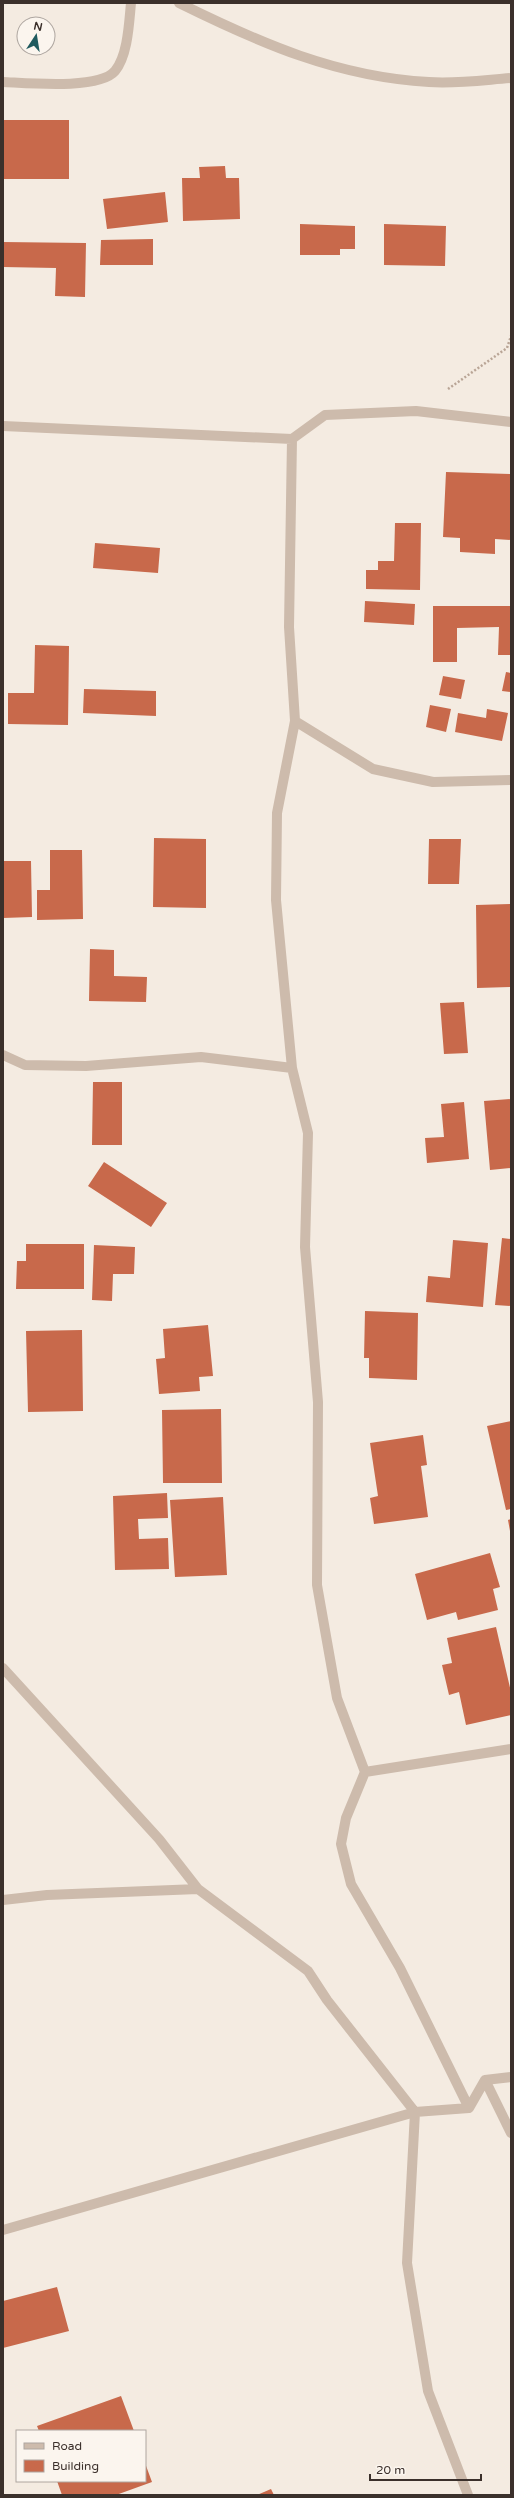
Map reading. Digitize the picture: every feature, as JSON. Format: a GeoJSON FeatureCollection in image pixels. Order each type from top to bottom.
{"type":"FeatureCollection","features":[{"type":"Feature","properties":{"kind":"street"},"geometry":{"type":"LineString","coordinates":[[3,82],[73,83],[101,80],[114,72],[122,58],[131,3]]}},
{"type":"Feature","properties":{"kind":"street"},"geometry":{"type":"LineString","coordinates":[[179,3],[236,32],[290,54],[362,75],[430,82],[511,78]]}},
{"type":"Feature","properties":{"kind":"street"},"geometry":{"type":"LineString","coordinates":[[3,426],[292,439],[325,415],[416,411],[511,422]]}},
{"type":"Feature","properties":{"kind":"street"},"geometry":{"type":"LineString","coordinates":[[292,439],[289,627],[295,721],[277,813],[276,884],[292,1068],[308,1133],[305,1247],[318,1402],[317,1585],[337,1698],[365,1772],[346,1818],[341,1844],[351,1884],[400,1968],[469,2108]]}},
{"type":"Feature","properties":{"kind":"street"},"geometry":{"type":"LineString","coordinates":[[295,721],[373,769],[433,782],[511,780]]}},
{"type":"Feature","properties":{"kind":"street"},"geometry":{"type":"LineString","coordinates":[[3,1055],[25,1065],[86,1066],[201,1057],[292,1068]]}},
{"type":"Feature","properties":{"kind":"street"},"geometry":{"type":"LineString","coordinates":[[3,1668],[159,1839],[198,1889],[308,1971],[415,2112],[407,2263],[428,2391],[468,2495]]}},
{"type":"Feature","properties":{"kind":"street"},"geometry":{"type":"LineString","coordinates":[[365,1772],[511,1749]]}},
{"type":"Feature","properties":{"kind":"street"},"geometry":{"type":"LineString","coordinates":[[3,1900],[47,1895],[198,1889]]}},
{"type":"Feature","properties":{"kind":"street"},"geometry":{"type":"LineString","coordinates":[[485,2080],[511,2077]]}},
{"type":"Feature","properties":{"kind":"street"},"geometry":{"type":"LineString","coordinates":[[469,2108],[485,2080]]}},
{"type":"Feature","properties":{"kind":"street"},"geometry":{"type":"LineString","coordinates":[[485,2080],[511,2133]]}},
{"type":"Feature","properties":{"kind":"street"},"geometry":{"type":"LineString","coordinates":[[3,2230],[415,2112],[469,2108]]}},
{"type":"Feature","properties":{"kind":"building"},"geometry":{"type":"Polygon","coordinates":[[[3,120],[69,120],[69,179],[3,179],[3,120]]]}},
{"type":"Feature","properties":{"kind":"building"},"geometry":{"type":"Polygon","coordinates":[[[225,166],[226,178],[239,178],[240,219],[183,221],[182,178],[200,178],[199,167],[225,166]]]}},
{"type":"Feature","properties":{"kind":"building"},"geometry":{"type":"Polygon","coordinates":[[[165,192],[168,222],[107,229],[103,199],[165,192]]]}},
{"type":"Feature","properties":{"kind":"building"},"geometry":{"type":"Polygon","coordinates":[[[300,224],[355,226],[355,249],[340,249],[340,255],[300,255],[300,224]]]}},
{"type":"Feature","properties":{"kind":"building"},"geometry":{"type":"Polygon","coordinates":[[[384,224],[446,226],[445,266],[384,265],[384,224]]]}},
{"type":"Feature","properties":{"kind":"building"},"geometry":{"type":"Polygon","coordinates":[[[153,239],[153,265],[100,265],[101,240],[153,239]]]}},
{"type":"Feature","properties":{"kind":"building"},"geometry":{"type":"Polygon","coordinates":[[[3,242],[86,243],[85,297],[55,296],[56,268],[3,267],[3,242]]]}},
{"type":"Feature","properties":{"kind":"building"},"geometry":{"type":"Polygon","coordinates":[[[446,472],[511,474],[511,540],[495,539],[495,554],[460,552],[460,538],[443,537],[446,472]]]}},
{"type":"Feature","properties":{"kind":"building"},"geometry":{"type":"Polygon","coordinates":[[[395,523],[421,523],[420,590],[366,589],[366,570],[378,570],[378,561],[394,561],[395,523]]]}},
{"type":"Feature","properties":{"kind":"building"},"geometry":{"type":"Polygon","coordinates":[[[95,543],[160,548],[158,573],[93,568],[95,543]]]}},
{"type":"Feature","properties":{"kind":"building"},"geometry":{"type":"Polygon","coordinates":[[[365,601],[415,604],[414,625],[364,622],[365,601]]]}},
{"type":"Feature","properties":{"kind":"building"},"geometry":{"type":"Polygon","coordinates":[[[433,606],[511,606],[511,655],[498,655],[499,627],[457,628],[457,662],[433,662],[433,606]]]}},
{"type":"Feature","properties":{"kind":"building"},"geometry":{"type":"Polygon","coordinates":[[[35,645],[69,646],[68,725],[8,724],[8,693],[34,693],[35,645]]]}},
{"type":"Feature","properties":{"kind":"building"},"geometry":{"type":"Polygon","coordinates":[[[506,672],[511,673],[511,692],[502,691],[506,672]]]}},
{"type":"Feature","properties":{"kind":"building"},"geometry":{"type":"Polygon","coordinates":[[[443,676],[465,680],[461,699],[439,695],[443,676]]]}},
{"type":"Feature","properties":{"kind":"building"},"geometry":{"type":"Polygon","coordinates":[[[84,689],[156,691],[156,716],[83,713],[84,689]]]}},
{"type":"Feature","properties":{"kind":"building"},"geometry":{"type":"Polygon","coordinates":[[[430,705],[451,709],[446,732],[426,727],[430,705]]]}},
{"type":"Feature","properties":{"kind":"building"},"geometry":{"type":"Polygon","coordinates":[[[487,709],[508,713],[502,741],[455,732],[458,713],[486,718],[487,709]]]}},
{"type":"Feature","properties":{"kind":"building"},"geometry":{"type":"Polygon","coordinates":[[[154,838],[206,839],[206,908],[153,907],[154,838]]]}},
{"type":"Feature","properties":{"kind":"building"},"geometry":{"type":"Polygon","coordinates":[[[429,839],[461,839],[459,884],[428,884],[429,839]]]}},
{"type":"Feature","properties":{"kind":"building"},"geometry":{"type":"Polygon","coordinates":[[[50,850],[82,850],[83,919],[37,920],[37,890],[50,890],[50,850]]]}},
{"type":"Feature","properties":{"kind":"building"},"geometry":{"type":"Polygon","coordinates":[[[3,861],[31,861],[32,917],[3,918],[3,861]]]}},
{"type":"Feature","properties":{"kind":"building"},"geometry":{"type":"Polygon","coordinates":[[[511,904],[511,987],[477,988],[476,905],[511,904]]]}},
{"type":"Feature","properties":{"kind":"building"},"geometry":{"type":"Polygon","coordinates":[[[90,949],[114,950],[114,976],[147,977],[146,1002],[89,1001],[90,949]]]}},
{"type":"Feature","properties":{"kind":"building"},"geometry":{"type":"Polygon","coordinates":[[[464,1002],[468,1053],[444,1054],[440,1003],[464,1002]]]}},
{"type":"Feature","properties":{"kind":"building"},"geometry":{"type":"Polygon","coordinates":[[[93,1082],[122,1082],[122,1145],[92,1145],[93,1082]]]}},
{"type":"Feature","properties":{"kind":"building"},"geometry":{"type":"Polygon","coordinates":[[[511,1099],[511,1168],[490,1170],[484,1101],[511,1099]]]}},
{"type":"Feature","properties":{"kind":"building"},"geometry":{"type":"Polygon","coordinates":[[[464,1102],[469,1159],[427,1163],[425,1138],[444,1137],[441,1104],[464,1102]]]}},
{"type":"Feature","properties":{"kind":"building"},"geometry":{"type":"Polygon","coordinates":[[[104,1162],[167,1203],[151,1227],[88,1186],[104,1162]]]}},
{"type":"Feature","properties":{"kind":"building"},"geometry":{"type":"Polygon","coordinates":[[[502,1238],[511,1239],[511,1306],[495,1305],[502,1238]]]}},
{"type":"Feature","properties":{"kind":"building"},"geometry":{"type":"Polygon","coordinates":[[[453,1240],[488,1243],[483,1307],[426,1302],[428,1276],[450,1278],[453,1240]]]}},
{"type":"Feature","properties":{"kind":"building"},"geometry":{"type":"Polygon","coordinates":[[[26,1244],[84,1244],[84,1289],[16,1289],[17,1261],[26,1261],[26,1244]]]}},
{"type":"Feature","properties":{"kind":"building"},"geometry":{"type":"Polygon","coordinates":[[[94,1245],[135,1247],[134,1274],[113,1274],[112,1301],[92,1300],[94,1245]]]}},
{"type":"Feature","properties":{"kind":"building"},"geometry":{"type":"Polygon","coordinates":[[[365,1311],[418,1313],[417,1380],[369,1378],[369,1358],[364,1358],[365,1311]]]}},
{"type":"Feature","properties":{"kind":"building"},"geometry":{"type":"Polygon","coordinates":[[[208,1325],[213,1376],[199,1377],[200,1391],[159,1394],[156,1359],[165,1358],[163,1329],[208,1325]]]}},
{"type":"Feature","properties":{"kind":"building"},"geometry":{"type":"Polygon","coordinates":[[[82,1330],[83,1411],[28,1412],[26,1331],[82,1330]]]}},
{"type":"Feature","properties":{"kind":"building"},"geometry":{"type":"Polygon","coordinates":[[[221,1409],[222,1483],[163,1483],[162,1410],[221,1409]]]}},
{"type":"Feature","properties":{"kind":"building"},"geometry":{"type":"Polygon","coordinates":[[[511,1421],[511,1509],[506,1510],[487,1426],[511,1421]]]}},
{"type":"Feature","properties":{"kind":"building"},"geometry":{"type":"Polygon","coordinates":[[[423,1435],[427,1465],[421,1466],[428,1517],[374,1524],[370,1498],[378,1496],[370,1443],[423,1435]]]}},
{"type":"Feature","properties":{"kind":"building"},"geometry":{"type":"Polygon","coordinates":[[[167,1493],[168,1518],[138,1519],[139,1539],[168,1538],[169,1569],[115,1570],[113,1496],[167,1493]]]}},
{"type":"Feature","properties":{"kind":"building"},"geometry":{"type":"Polygon","coordinates":[[[223,1497],[227,1575],[175,1577],[170,1500],[223,1497]]]}},
{"type":"Feature","properties":{"kind":"building"},"geometry":{"type":"Polygon","coordinates":[[[511,1519],[511,1530],[510,1531],[508,1520],[511,1519]]]}},
{"type":"Feature","properties":{"kind":"building"},"geometry":{"type":"Polygon","coordinates":[[[490,1553],[500,1587],[493,1589],[498,1610],[458,1620],[456,1612],[427,1620],[415,1574],[490,1553]]]}},
{"type":"Feature","properties":{"kind":"building"},"geometry":{"type":"Polygon","coordinates":[[[496,1627],[511,1692],[511,1715],[466,1725],[459,1692],[449,1695],[442,1665],[452,1663],[447,1638],[496,1627]]]}},
{"type":"Feature","properties":{"kind":"building"},"geometry":{"type":"Polygon","coordinates":[[[57,2287],[69,2331],[3,2348],[3,2301],[57,2287]]]}},
{"type":"Feature","properties":{"kind":"building"},"geometry":{"type":"Polygon","coordinates":[[[121,2396],[134,2430],[39,2430],[37,2426],[121,2396]]]}},
{"type":"Feature","properties":{"kind":"building"},"geometry":{"type":"Polygon","coordinates":[[[146,2466],[152,2482],[116,2495],[62,2495],[57,2482],[146,2482],[146,2466]]]}},
{"type":"Feature","properties":{"kind":"building"},"geometry":{"type":"Polygon","coordinates":[[[271,2489],[274,2495],[257,2495],[271,2489]]]}}]}
